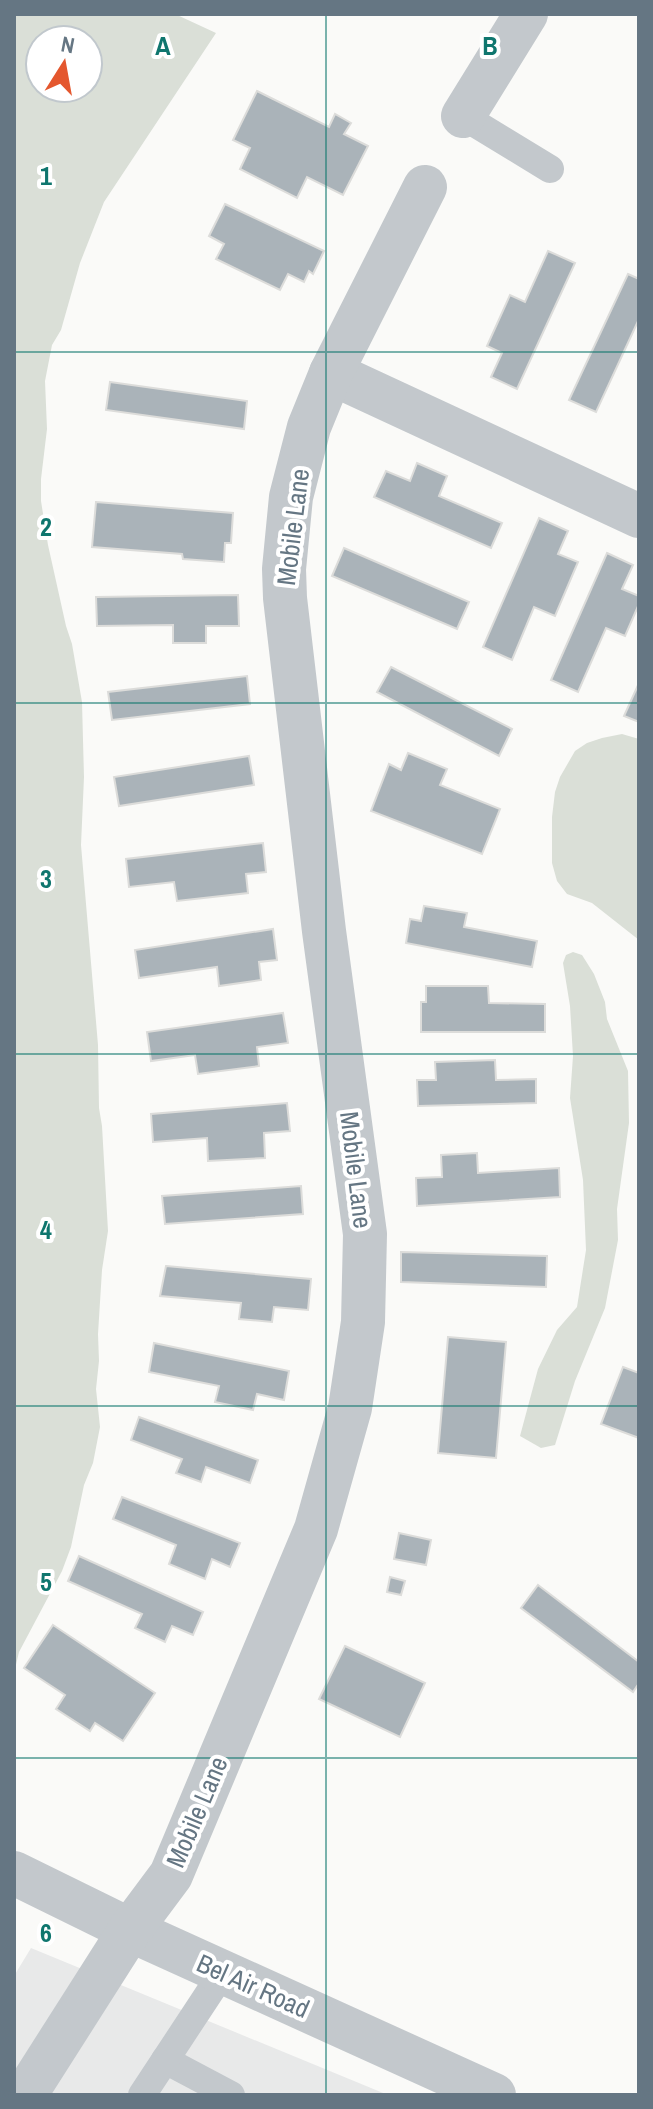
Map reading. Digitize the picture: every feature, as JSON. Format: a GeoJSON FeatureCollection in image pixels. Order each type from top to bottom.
{"type":"FeatureCollection","features":[{"type":"Feature","properties":{"kind":"street"},"geometry":{"type":"LineString","coordinates":[[463,116],[526,14]]}},
{"type":"Feature","properties":{"kind":"street","name":"Mobile Lane"},"geometry":{"type":"LineString","coordinates":[[25,2095],[130,1930],[171,1875],[316,1529],[350,1408],[363,1322],[365,1234],[324,931],[284,569],[291,497],[309,427],[331,373],[425,187]]}},
{"type":"Feature","properties":{"kind":"street"},"geometry":{"type":"LineString","coordinates":[[331,373],[639,516]]}},
{"type":"Feature","properties":{"kind":"street","name":"Bel Air Road"},"geometry":{"type":"LineString","coordinates":[[14,1873],[130,1930],[494,2095]]}},
{"type":"Feature","properties":{"kind":"lane"},"geometry":{"type":"LineString","coordinates":[[463,116],[550,169]]}},
{"type":"Feature","properties":{"kind":"lane"},"geometry":{"type":"LineString","coordinates":[[142,2095],[223,1972]]}},
{"type":"Feature","properties":{"kind":"lane"},"geometry":{"type":"LineString","coordinates":[[165,2060],[231,2095]]}},
{"type":"Feature","properties":{"kind":"shaded area"},"geometry":{"type":"Polygon","coordinates":[[[14,14],[175,14],[216,33],[104,202],[80,263],[61,330],[52,345],[45,381],[47,429],[41,501],[82,702],[84,777],[81,845],[98,1045],[108,1231],[98,1334],[96,1389],[100,1427],[93,1463],[84,1485],[71,1547],[62,1571],[19,1652],[14,1673],[14,14]]]}},
{"type":"Feature","properties":{"kind":"shaded area"},"geometry":{"type":"Polygon","coordinates":[[[622,734],[639,739],[639,940],[592,903],[567,894],[557,881],[552,863],[552,817],[560,777],[575,751],[587,743],[622,734]]]}},
{"type":"Feature","properties":{"kind":"shaded area"},"geometry":{"type":"Polygon","coordinates":[[[573,952],[582,955],[594,974],[605,1002],[607,1019],[628,1071],[629,1123],[617,1209],[618,1240],[605,1308],[575,1381],[555,1445],[541,1448],[520,1436],[538,1369],[557,1330],[577,1307],[586,1250],[583,1180],[570,1098],[573,1056],[563,963],[566,955],[573,952]]]}},
{"type":"Feature","properties":{"kind":"shaded area"},"geometry":{"type":"Polygon","coordinates":[[[31,1948],[388,2095],[14,2095],[14,1976],[31,1948]]]}},
{"type":"Feature","properties":{"kind":"building"},"geometry":{"type":"Polygon","coordinates":[[[257,91],[329,127],[335,114],[351,123],[344,134],[368,146],[343,195],[307,177],[297,198],[240,169],[250,148],[233,140],[257,91]]]}},
{"type":"Feature","properties":{"kind":"building"},"geometry":{"type":"Polygon","coordinates":[[[225,204],[324,251],[313,274],[309,271],[304,282],[288,274],[280,290],[216,259],[224,244],[209,236],[225,204]]]}},
{"type":"Feature","properties":{"kind":"building"},"geometry":{"type":"Polygon","coordinates":[[[548,251],[575,263],[517,389],[491,377],[502,353],[487,346],[510,295],[525,302],[548,251]]]}},
{"type":"Feature","properties":{"kind":"building"},"geometry":{"type":"Polygon","coordinates":[[[628,274],[639,279],[639,319],[596,412],[569,400],[628,274]]]}},
{"type":"Feature","properties":{"kind":"building"},"geometry":{"type":"Polygon","coordinates":[[[110,382],[247,401],[244,429],[106,410],[110,382]]]}},
{"type":"Feature","properties":{"kind":"building"},"geometry":{"type":"Polygon","coordinates":[[[417,463],[447,476],[439,496],[502,523],[491,548],[374,497],[386,471],[410,481],[417,463]]]}},
{"type":"Feature","properties":{"kind":"building"},"geometry":{"type":"Polygon","coordinates":[[[96,502],[233,513],[231,543],[225,543],[224,562],[183,559],[182,554],[92,547],[96,502]]]}},
{"type":"Feature","properties":{"kind":"building"},"geometry":{"type":"Polygon","coordinates":[[[539,518],[568,531],[558,554],[578,562],[555,616],[534,607],[512,660],[483,647],[539,518]]]}},
{"type":"Feature","properties":{"kind":"building"},"geometry":{"type":"Polygon","coordinates":[[[344,548],[469,602],[457,629],[332,576],[344,548]]]}},
{"type":"Feature","properties":{"kind":"building"},"geometry":{"type":"Polygon","coordinates":[[[607,553],[633,565],[622,589],[639,596],[639,604],[625,636],[606,628],[578,692],[551,680],[607,553]]]}},
{"type":"Feature","properties":{"kind":"building"},"geometry":{"type":"Polygon","coordinates":[[[238,595],[239,626],[206,626],[206,643],[173,643],[173,625],[97,626],[96,597],[238,595]]]}},
{"type":"Feature","properties":{"kind":"building"},"geometry":{"type":"Polygon","coordinates":[[[391,667],[512,729],[499,756],[377,692],[391,667]]]}},
{"type":"Feature","properties":{"kind":"building"},"geometry":{"type":"Polygon","coordinates":[[[247,676],[250,704],[112,720],[108,692],[247,676]]]}},
{"type":"Feature","properties":{"kind":"building"},"geometry":{"type":"Polygon","coordinates":[[[639,683],[639,722],[624,716],[639,683]]]}},
{"type":"Feature","properties":{"kind":"building"},"geometry":{"type":"Polygon","coordinates":[[[408,753],[447,769],[440,785],[500,809],[482,854],[371,811],[389,764],[401,770],[408,753]]]}},
{"type":"Feature","properties":{"kind":"building"},"geometry":{"type":"Polygon","coordinates":[[[249,756],[254,785],[119,806],[114,777],[249,756]]]}},
{"type":"Feature","properties":{"kind":"building"},"geometry":{"type":"Polygon","coordinates":[[[263,843],[266,872],[246,874],[248,893],[177,901],[174,882],[129,887],[126,859],[263,843]]]}},
{"type":"Feature","properties":{"kind":"building"},"geometry":{"type":"Polygon","coordinates":[[[424,906],[467,913],[464,927],[537,941],[532,967],[406,943],[410,919],[421,921],[424,906]]]}},
{"type":"Feature","properties":{"kind":"building"},"geometry":{"type":"Polygon","coordinates":[[[273,929],[277,960],[259,962],[261,980],[219,986],[217,967],[139,978],[135,950],[273,929]]]}},
{"type":"Feature","properties":{"kind":"building"},"geometry":{"type":"Polygon","coordinates":[[[426,986],[488,986],[489,1003],[545,1004],[545,1032],[421,1032],[421,1002],[426,1002],[426,986]]]}},
{"type":"Feature","properties":{"kind":"building"},"geometry":{"type":"Polygon","coordinates":[[[283,1013],[288,1043],[257,1047],[259,1066],[198,1074],[195,1055],[151,1061],[147,1032],[283,1013]]]}},
{"type":"Feature","properties":{"kind":"building"},"geometry":{"type":"Polygon","coordinates":[[[495,1060],[496,1080],[536,1079],[536,1103],[418,1106],[417,1080],[436,1080],[435,1062],[495,1060]]]}},
{"type":"Feature","properties":{"kind":"building"},"geometry":{"type":"Polygon","coordinates":[[[287,1103],[290,1131],[264,1133],[265,1158],[208,1161],[207,1138],[153,1142],[151,1114],[287,1103]]]}},
{"type":"Feature","properties":{"kind":"building"},"geometry":{"type":"Polygon","coordinates":[[[477,1153],[478,1173],[559,1168],[560,1197],[417,1206],[416,1178],[442,1177],[441,1155],[477,1153]]]}},
{"type":"Feature","properties":{"kind":"building"},"geometry":{"type":"Polygon","coordinates":[[[301,1186],[303,1214],[165,1224],[162,1196],[301,1186]]]}},
{"type":"Feature","properties":{"kind":"building"},"geometry":{"type":"Polygon","coordinates":[[[401,1252],[547,1256],[546,1287],[401,1282],[401,1252]]]}},
{"type":"Feature","properties":{"kind":"building"},"geometry":{"type":"Polygon","coordinates":[[[166,1266],[311,1279],[308,1310],[274,1307],[272,1322],[239,1319],[241,1303],[160,1296],[166,1266]]]}},
{"type":"Feature","properties":{"kind":"building"},"geometry":{"type":"Polygon","coordinates":[[[448,1337],[506,1342],[496,1458],[438,1453],[448,1337]]]}},
{"type":"Feature","properties":{"kind":"building"},"geometry":{"type":"Polygon","coordinates":[[[154,1343],[289,1371],[284,1400],[257,1394],[253,1410],[215,1402],[219,1386],[149,1372],[154,1343]]]}},
{"type":"Feature","properties":{"kind":"building"},"geometry":{"type":"Polygon","coordinates":[[[623,1367],[639,1373],[639,1438],[601,1424],[623,1367]]]}},
{"type":"Feature","properties":{"kind":"building"},"geometry":{"type":"Polygon","coordinates":[[[139,1417],[258,1460],[250,1483],[206,1467],[201,1482],[176,1473],[182,1459],[131,1440],[139,1417]]]}},
{"type":"Feature","properties":{"kind":"building"},"geometry":{"type":"Polygon","coordinates":[[[122,1497],[240,1543],[230,1567],[212,1559],[205,1579],[169,1564],[176,1545],[113,1519],[122,1497]]]}},
{"type":"Feature","properties":{"kind":"building"},"geometry":{"type":"Polygon","coordinates":[[[399,1533],[431,1540],[426,1565],[394,1559],[399,1533]]]}},
{"type":"Feature","properties":{"kind":"building"},"geometry":{"type":"Polygon","coordinates":[[[79,1556],[203,1612],[193,1635],[172,1626],[165,1642],[135,1628],[142,1614],[68,1581],[79,1556]]]}},
{"type":"Feature","properties":{"kind":"building"},"geometry":{"type":"Polygon","coordinates":[[[390,1577],[405,1581],[401,1595],[387,1592],[390,1577]]]}},
{"type":"Feature","properties":{"kind":"building"},"geometry":{"type":"Polygon","coordinates":[[[538,1585],[639,1662],[639,1683],[633,1692],[521,1608],[538,1585]]]}},
{"type":"Feature","properties":{"kind":"building"},"geometry":{"type":"Polygon","coordinates":[[[53,1625],[155,1693],[123,1741],[95,1723],[90,1731],[56,1709],[65,1695],[24,1668],[53,1625]]]}},
{"type":"Feature","properties":{"kind":"building"},"geometry":{"type":"Polygon","coordinates":[[[345,1646],[425,1683],[400,1737],[319,1699],[345,1646]]]}}]}
